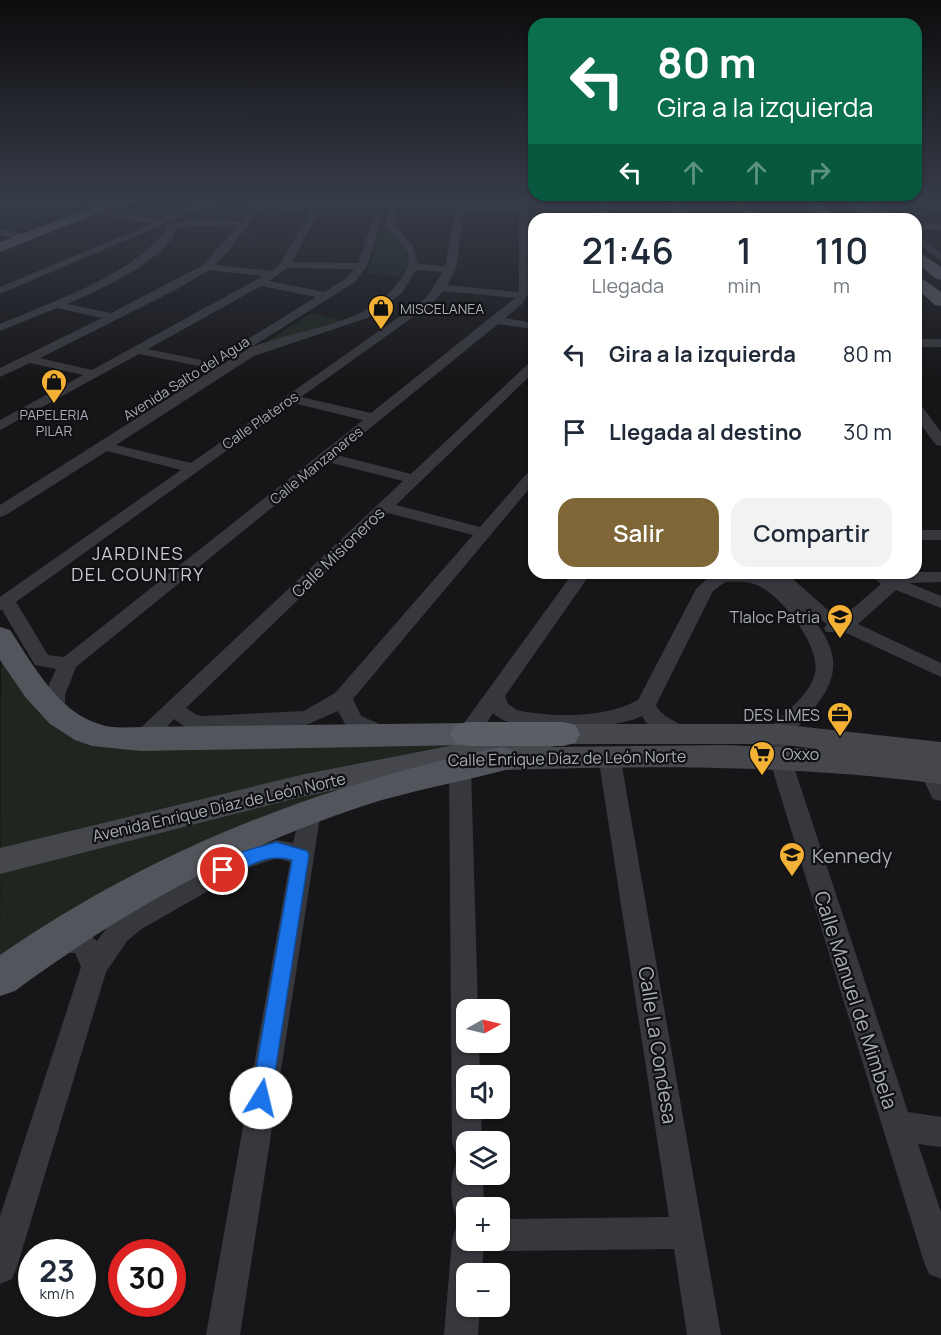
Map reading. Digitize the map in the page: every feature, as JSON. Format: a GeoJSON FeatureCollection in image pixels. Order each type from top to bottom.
{"type":"FeatureCollection","features":[{"type":"Feature","properties":{"kind":"highway"},"geometry":{"type":"LineString","coordinates":[[468,734],[563,734]]}},
{"type":"Feature","properties":{"kind":"main road"},"geometry":{"type":"LineString","coordinates":[[922,284],[941,301]]}},
{"type":"Feature","properties":{"kind":"main road"},"geometry":{"type":"LineString","coordinates":[[0,636],[33,666],[55,711],[84,732],[141,740],[468,734]]}},
{"type":"Feature","properties":{"kind":"main road","name":"Calle Enrique Díaz de León Norte"},"geometry":{"type":"LineString","coordinates":[[450,764],[563,734],[680,734],[779,746],[938,772]]}},
{"type":"Feature","properties":{"kind":"main road","name":"Calle Enrique Díaz de León Norte"},"geometry":{"type":"LineString","coordinates":[[501,759],[779,746]]}},
{"type":"Feature","properties":{"kind":"main road"},"geometry":{"type":"LineString","coordinates":[[0,978],[49,942],[198,859],[310,811],[450,764],[501,759]]}},
{"type":"Feature","properties":{"kind":"main road","name":"Avenida Enrique Díaz de León Norte"},"geometry":{"type":"LineString","coordinates":[[0,861],[273,793],[450,764]]}},
{"type":"Feature","properties":{"kind":"street"},"geometry":{"type":"LineString","coordinates":[[0,291],[75,260]]}},
{"type":"Feature","properties":{"kind":"street"},"geometry":{"type":"LineString","coordinates":[[0,328],[143,260]]}},
{"type":"Feature","properties":{"kind":"street"},"geometry":{"type":"LineString","coordinates":[[0,373],[113,317],[207,267],[214,260]]}},
{"type":"Feature","properties":{"kind":"street"},"geometry":{"type":"LineString","coordinates":[[0,426],[262,283],[288,260]]}},
{"type":"Feature","properties":{"kind":"street","name":"Avenida Salto del Agua"},"geometry":{"type":"LineString","coordinates":[[0,512],[105,446],[138,418],[212,366],[328,296],[351,280],[364,260]]}},
{"type":"Feature","properties":{"kind":"street"},"geometry":{"type":"LineString","coordinates":[[412,260],[412,267],[451,269]]}},
{"type":"Feature","properties":{"kind":"street","name":"Calle Plateros"},"geometry":{"type":"LineString","coordinates":[[3,603],[291,399],[399,306],[442,288],[451,269],[452,260]]}},
{"type":"Feature","properties":{"kind":"street"},"geometry":{"type":"LineString","coordinates":[[442,288],[524,296],[527,260]]}},
{"type":"Feature","properties":{"kind":"street"},"geometry":{"type":"LineString","coordinates":[[285,265],[362,266]]}},
{"type":"Feature","properties":{"kind":"street"},"geometry":{"type":"LineString","coordinates":[[207,267],[274,274]]}},
{"type":"Feature","properties":{"kind":"street","name":"Avenida Salto del Agua"},"geometry":{"type":"LineString","coordinates":[[0,497],[253,352],[399,306],[401,287],[412,267]]}},
{"type":"Feature","properties":{"kind":"street"},"geometry":{"type":"LineString","coordinates":[[262,283],[328,296]]}},
{"type":"Feature","properties":{"kind":"street","name":"Calle Manzanares"},"geometry":{"type":"LineString","coordinates":[[55,711],[55,695],[68,664],[524,296]]}},
{"type":"Feature","properties":{"kind":"street"},"geometry":{"type":"LineString","coordinates":[[52,304],[113,317]]}},
{"type":"Feature","properties":{"kind":"street"},"geometry":{"type":"LineString","coordinates":[[496,320],[528,326]]}},
{"type":"Feature","properties":{"kind":"street"},"geometry":{"type":"LineString","coordinates":[[265,334],[262,338],[264,341],[283,343]]}},
{"type":"Feature","properties":{"kind":"street"},"geometry":{"type":"LineString","coordinates":[[922,343],[941,343]]}},
{"type":"Feature","properties":{"kind":"street"},"geometry":{"type":"LineString","coordinates":[[137,350],[212,366]]}},
{"type":"Feature","properties":{"kind":"street"},"geometry":{"type":"LineString","coordinates":[[28,359],[95,374]]}},
{"type":"Feature","properties":{"kind":"street","name":"Calle Misioneros"},"geometry":{"type":"LineString","coordinates":[[141,740],[528,371]]}},
{"type":"Feature","properties":{"kind":"street"},"geometry":{"type":"LineString","coordinates":[[291,399],[374,418]]}},
{"type":"Feature","properties":{"kind":"street"},"geometry":{"type":"LineString","coordinates":[[922,414],[936,428],[941,442]]}},
{"type":"Feature","properties":{"kind":"street"},"geometry":{"type":"LineString","coordinates":[[105,446],[193,468]]}},
{"type":"Feature","properties":{"kind":"street"},"geometry":{"type":"LineString","coordinates":[[326,457],[413,479]]}},
{"type":"Feature","properties":{"kind":"street"},"geometry":{"type":"LineString","coordinates":[[174,709],[192,722],[291,721],[321,712],[342,698],[528,481]]}},
{"type":"Feature","properties":{"kind":"street"},"geometry":{"type":"LineString","coordinates":[[516,495],[528,498]]}},
{"type":"Feature","properties":{"kind":"street"},"geometry":{"type":"LineString","coordinates":[[385,507],[483,533]]}},
{"type":"Feature","properties":{"kind":"street"},"geometry":{"type":"LineString","coordinates":[[922,535],[941,535]]}},
{"type":"Feature","properties":{"kind":"street"},"geometry":{"type":"LineString","coordinates":[[922,577],[941,577]]}},
{"type":"Feature","properties":{"kind":"street"},"geometry":{"type":"LineString","coordinates":[[468,734],[578,579]]}},
{"type":"Feature","properties":{"kind":"street"},"geometry":{"type":"LineString","coordinates":[[495,696],[499,709],[506,715],[519,718],[614,720],[633,714],[646,705],[710,581],[718,579]]}},
{"type":"Feature","properties":{"kind":"street"},"geometry":{"type":"LineString","coordinates":[[768,579],[812,628],[821,645],[825,670],[820,688],[779,746]]}},
{"type":"Feature","properties":{"kind":"street"},"geometry":{"type":"LineString","coordinates":[[770,579],[844,626],[941,671]]}},
{"type":"Feature","properties":{"kind":"street"},"geometry":{"type":"LineString","coordinates":[[887,579],[941,603]]}},
{"type":"Feature","properties":{"kind":"street"},"geometry":{"type":"LineString","coordinates":[[821,645],[824,632],[844,626],[893,583],[904,579]]}},
{"type":"Feature","properties":{"kind":"street"},"geometry":{"type":"LineString","coordinates":[[3,603],[33,666],[68,664]]}},
{"type":"Feature","properties":{"kind":"street"},"geometry":{"type":"LineString","coordinates":[[342,698],[353,721],[364,728],[385,734]]}},
{"type":"Feature","properties":{"kind":"street"},"geometry":{"type":"LineString","coordinates":[[646,705],[650,716],[659,725],[680,734]]}},
{"type":"Feature","properties":{"kind":"street","name":"Calle Manuel de Mimbela"},"geometry":{"type":"LineString","coordinates":[[779,746],[896,1125],[941,1262]]}},
{"type":"Feature","properties":{"kind":"street","name":"Calle La Condesa"},"geometry":{"type":"LineString","coordinates":[[609,755],[704,1335]]}},
{"type":"Feature","properties":{"kind":"street"},"geometry":{"type":"LineString","coordinates":[[450,764],[467,1131]]}},
{"type":"Feature","properties":{"kind":"street"},"geometry":{"type":"LineString","coordinates":[[223,1335],[310,811]]}},
{"type":"Feature","properties":{"kind":"street"},"geometry":{"type":"LineString","coordinates":[[0,1268],[94,967],[118,933],[132,922],[242,860],[276,849],[301,855]]}},
{"type":"Feature","properties":{"kind":"street"},"geometry":{"type":"LineString","coordinates":[[49,942],[78,942],[91,954],[94,967]]}},
{"type":"Feature","properties":{"kind":"street"},"geometry":{"type":"LineString","coordinates":[[896,1125],[941,1132]]}},
{"type":"Feature","properties":{"kind":"street"},"geometry":{"type":"LineString","coordinates":[[510,1235],[689,1233]]}},
{"type":"Feature","properties":{"kind":"street"},"geometry":{"type":"LineString","coordinates":[[461,1335],[467,1251]]}},
{"type":"Feature","properties":{"kind":"shaded area"},"geometry":{"type":"Polygon","coordinates":[[[371,260],[407,260],[402,276],[367,274],[371,260]]]}},
{"type":"Feature","properties":{"kind":"shaded area"},"geometry":{"type":"Polygon","coordinates":[[[312,313],[343,321],[273,343],[269,340],[312,313]]]}},
{"type":"Feature","properties":{"kind":"shaded area"},"geometry":{"type":"Polygon","coordinates":[[[1,651],[29,701],[48,721],[79,739],[96,744],[170,751],[449,739],[458,744],[0,970],[1,651]]]}},
{"type":"Feature","properties":{"kind":"place","name":"MISCELANEA"},"geometry":{"type":"Point","coordinates":[381,331]}},
{"type":"Feature","properties":{"kind":"place","name":"PAPELERIA PILAR"},"geometry":{"type":"Point","coordinates":[54,405]}},
{"type":"Feature","properties":{"kind":"place","name":"Tlaloc Patria"},"geometry":{"type":"Point","coordinates":[840,640]}},
{"type":"Feature","properties":{"kind":"place","name":"DES LIMES"},"geometry":{"type":"Point","coordinates":[840,738]}},
{"type":"Feature","properties":{"kind":"place","name":"Oxxo"},"geometry":{"type":"Point","coordinates":[762,777]}},
{"type":"Feature","properties":{"kind":"place","name":"Kennedy"},"geometry":{"type":"Point","coordinates":[792,878]}},
{"type":"Feature","properties":{"kind":"district","name":"JARDINES DEL COUNTRY"},"geometry":{"type":"Point","coordinates":[138,563]}},
{"type":"Feature","properties":{"kind":"route"},"geometry":{"type":"LineString","coordinates":[[223,870],[262,852],[276,849],[301,855],[261,1098]]}}]}
